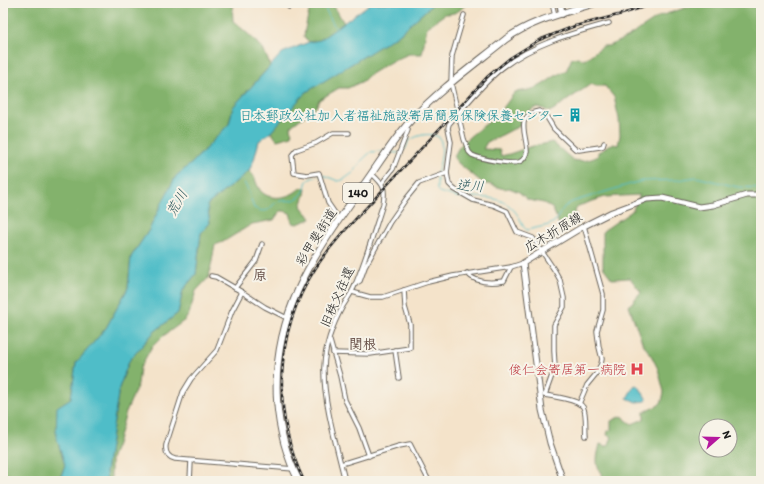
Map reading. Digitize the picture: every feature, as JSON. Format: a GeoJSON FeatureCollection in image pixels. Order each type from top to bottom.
{"type":"FeatureCollection","features":[{"type":"Feature","properties":{"kind":"highway","name":"彩甲斐街道"},"geometry":{"type":"LineString","coordinates":[[299,481],[282,436],[276,380],[282,335],[302,275],[339,219],[398,136],[431,100],[513,34],[525,27],[595,3]]}},
{"type":"Feature","properties":{"kind":"main road"},"geometry":{"type":"LineString","coordinates":[[560,3],[562,14]]}},
{"type":"Feature","properties":{"kind":"main road","name":"広木折原線"},"geometry":{"type":"LineString","coordinates":[[562,481],[546,427],[543,395],[523,263],[584,226],[612,212],[654,197],[669,199],[699,207],[713,205],[747,195],[757,195],[761,197]]}},
{"type":"Feature","properties":{"kind":"street"},"geometry":{"type":"LineString","coordinates":[[285,3],[289,7],[296,3]]}},
{"type":"Feature","properties":{"kind":"street"},"geometry":{"type":"LineString","coordinates":[[552,3],[555,16]]}},
{"type":"Feature","properties":{"kind":"street"},"geometry":{"type":"LineString","coordinates":[[464,14],[452,56],[451,84],[469,152],[475,156],[509,163],[522,160],[527,152],[523,123],[524,118],[529,114],[539,111],[542,112],[554,129],[575,149],[579,150],[600,147],[603,146],[604,143]]}},
{"type":"Feature","properties":{"kind":"street"},"geometry":{"type":"LineString","coordinates":[[586,436],[584,409],[579,404],[543,395],[555,367],[554,325],[564,302],[560,280],[532,237],[522,235],[518,232],[508,211],[493,205],[473,200],[454,190],[450,184],[447,173],[451,142],[448,125],[488,81],[503,68],[517,59],[564,36],[610,23]]}},
{"type":"Feature","properties":{"kind":"street"},"geometry":{"type":"LineString","coordinates":[[372,174],[382,183],[394,169],[408,130]]}},
{"type":"Feature","properties":{"kind":"street"},"geometry":{"type":"LineString","coordinates":[[339,219],[328,203],[319,173],[307,175],[294,173],[292,154],[296,150],[316,143],[333,133],[349,133]]}},
{"type":"Feature","properties":{"kind":"street"},"geometry":{"type":"LineString","coordinates":[[355,284],[360,281],[365,267],[390,222],[419,183],[447,173]]}},
{"type":"Feature","properties":{"kind":"street","name":"旧秩父往還"},"geometry":{"type":"LineString","coordinates":[[345,481],[325,386],[324,367],[329,340],[340,312],[352,292],[383,204],[385,194],[382,183]]}},
{"type":"Feature","properties":{"kind":"street"},"geometry":{"type":"LineString","coordinates":[[579,404],[587,386],[601,364],[602,359],[597,331],[603,310],[603,294],[584,226]]}},
{"type":"Feature","properties":{"kind":"street"},"geometry":{"type":"LineString","coordinates":[[235,288],[256,261],[262,244]]}},
{"type":"Feature","properties":{"kind":"street"},"geometry":{"type":"LineString","coordinates":[[352,292],[370,297],[378,297],[389,295],[428,282],[511,267],[523,263]]}},
{"type":"Feature","properties":{"kind":"street"},"geometry":{"type":"LineString","coordinates":[[467,274],[483,282],[498,282],[504,281],[511,267]]}},
{"type":"Feature","properties":{"kind":"street"},"geometry":{"type":"LineString","coordinates":[[211,276],[287,318]]}},
{"type":"Feature","properties":{"kind":"street"},"geometry":{"type":"LineString","coordinates":[[333,353],[364,354],[410,348],[410,324],[405,307],[404,290]]}},
{"type":"Feature","properties":{"kind":"street"},"geometry":{"type":"LineString","coordinates":[[242,292],[232,311],[217,350],[191,379],[183,392],[166,445],[166,452],[172,459],[294,469]]}},
{"type":"Feature","properties":{"kind":"street"},"geometry":{"type":"LineString","coordinates":[[329,340],[340,376],[345,400],[359,428],[369,456]]}},
{"type":"Feature","properties":{"kind":"street"},"geometry":{"type":"LineString","coordinates":[[395,350],[399,378]]}},
{"type":"Feature","properties":{"kind":"street"},"geometry":{"type":"LineString","coordinates":[[341,464],[410,444],[429,481]]}},
{"type":"Feature","properties":{"kind":"street"},"geometry":{"type":"LineString","coordinates":[[190,481],[191,461]]}},
{"type":"Feature","properties":{"kind":"green space"},"geometry":{"type":"Polygon","coordinates":[[[3,3],[232,3],[233,21],[260,46],[268,59],[270,66],[233,107],[229,124],[192,163],[176,176],[149,230],[131,257],[128,288],[106,328],[76,363],[71,398],[56,436],[65,465],[59,481],[3,481],[3,3]]]}},
{"type":"Feature","properties":{"kind":"green space"},"geometry":{"type":"Polygon","coordinates":[[[311,3],[325,3],[332,5],[335,7],[344,23],[320,40],[309,42],[304,37],[311,3]]]}},
{"type":"Feature","properties":{"kind":"green space"},"geometry":{"type":"Polygon","coordinates":[[[434,3],[467,3],[458,12],[445,14],[427,27],[422,54],[409,54],[392,61],[369,75],[363,81],[348,88],[339,88],[319,100],[316,107],[291,126],[292,136],[277,140],[271,132],[305,92],[398,35],[434,3]]]}},
{"type":"Feature","properties":{"kind":"green space"},"geometry":{"type":"Polygon","coordinates":[[[700,3],[761,3],[761,481],[604,481],[598,467],[597,457],[600,444],[608,446],[612,437],[607,435],[608,431],[611,430],[611,421],[621,416],[632,424],[644,419],[644,412],[659,405],[662,401],[664,392],[658,369],[642,342],[629,306],[641,292],[630,278],[612,279],[603,267],[603,231],[632,211],[640,195],[605,197],[578,206],[575,211],[577,224],[574,226],[560,227],[553,209],[544,203],[528,200],[519,192],[509,188],[506,189],[484,184],[454,158],[461,145],[493,119],[515,92],[525,91],[540,86],[566,71],[572,58],[578,57],[584,60],[603,46],[608,46],[628,37],[660,16],[700,3]],[[591,84],[549,112],[537,107],[528,112],[520,121],[520,126],[487,142],[483,149],[500,150],[501,156],[552,142],[573,160],[579,161],[589,160],[598,156],[598,152],[603,150],[608,145],[618,145],[620,135],[619,119],[614,97],[605,86],[596,86],[591,84]]]}},
{"type":"Feature","properties":{"kind":"green space"},"geometry":{"type":"Polygon","coordinates":[[[249,171],[253,175],[260,190],[269,196],[286,196],[300,188],[306,188],[301,206],[311,219],[297,224],[293,223],[290,213],[280,211],[274,220],[252,224],[223,242],[215,245],[209,277],[196,291],[189,314],[185,320],[162,337],[151,348],[140,368],[138,384],[126,412],[111,459],[111,481],[107,481],[106,472],[119,388],[129,361],[154,332],[178,313],[183,290],[196,274],[201,233],[210,223],[207,205],[249,171]]]}},
{"type":"Feature","properties":{"kind":"water","name":"荒川"},"geometry":{"type":"Polygon","coordinates":[[[371,3],[434,3],[398,35],[305,93],[271,132],[259,141],[254,160],[249,171],[207,205],[210,223],[201,233],[196,274],[183,290],[178,313],[154,332],[129,361],[119,388],[106,472],[107,481],[59,481],[65,465],[56,436],[57,407],[71,398],[76,363],[106,328],[128,288],[131,257],[149,230],[176,176],[192,163],[229,124],[233,107],[282,53],[309,42],[320,40],[371,3]]]}},
{"type":"Feature","properties":{"kind":"water"},"geometry":{"type":"Polygon","coordinates":[[[636,385],[640,388],[647,400],[646,401],[636,402],[627,398],[636,385]]]}},
{"type":"Feature","properties":{"kind":"waterway"},"geometry":{"type":"LineString","coordinates":[[322,3],[336,29]]}},
{"type":"Feature","properties":{"kind":"waterway","name":"逆川"},"geometry":{"type":"LineString","coordinates":[[401,152],[406,148],[408,141],[416,137],[427,134],[439,137],[442,150],[441,161],[437,174]]}},
{"type":"Feature","properties":{"kind":"waterway","name":"逆川"},"geometry":{"type":"LineString","coordinates":[[321,176],[323,175],[338,181],[343,180],[354,172],[363,159],[371,152],[384,151]]}},
{"type":"Feature","properties":{"kind":"waterway","name":"逆川"},"geometry":{"type":"LineString","coordinates":[[389,152],[398,153]]}},
{"type":"Feature","properties":{"kind":"waterway","name":"逆川"},"geometry":{"type":"LineString","coordinates":[[240,177],[247,188],[254,208],[265,211],[277,202],[297,199],[305,190],[308,180],[318,176]]}},
{"type":"Feature","properties":{"kind":"waterway","name":"逆川"},"geometry":{"type":"LineString","coordinates":[[471,197],[492,198],[504,202],[514,210],[527,230],[549,225],[555,221],[564,207],[572,202],[643,181],[678,180],[696,177],[738,187],[761,188]]}},
{"type":"Feature","properties":{"kind":"waterway","name":"逆川"},"geometry":{"type":"LineString","coordinates":[[437,178],[437,190],[439,192],[456,197],[466,197]]}},
{"type":"Feature","properties":{"kind":"railway"},"geometry":{"type":"LineString","coordinates":[[304,481],[286,429],[282,374],[285,347],[291,320],[301,294],[315,269],[331,247],[487,77],[510,58],[539,40],[575,26],[622,14],[656,3]]}},
{"type":"Feature","properties":{"kind":"place","name":"日本郵政公社加入者福祉施設寄居簡易保険保養センター"},"geometry":{"type":"Point","coordinates":[575,115]}},
{"type":"Feature","properties":{"kind":"place","name":"俊仁会寄居第一病院"},"geometry":{"type":"Point","coordinates":[637,369]}},
{"type":"Feature","properties":{"kind":"district","name":"原"},"geometry":{"type":"Point","coordinates":[260,275]}},
{"type":"Feature","properties":{"kind":"district","name":"関根"},"geometry":{"type":"Point","coordinates":[363,344]}}]}
